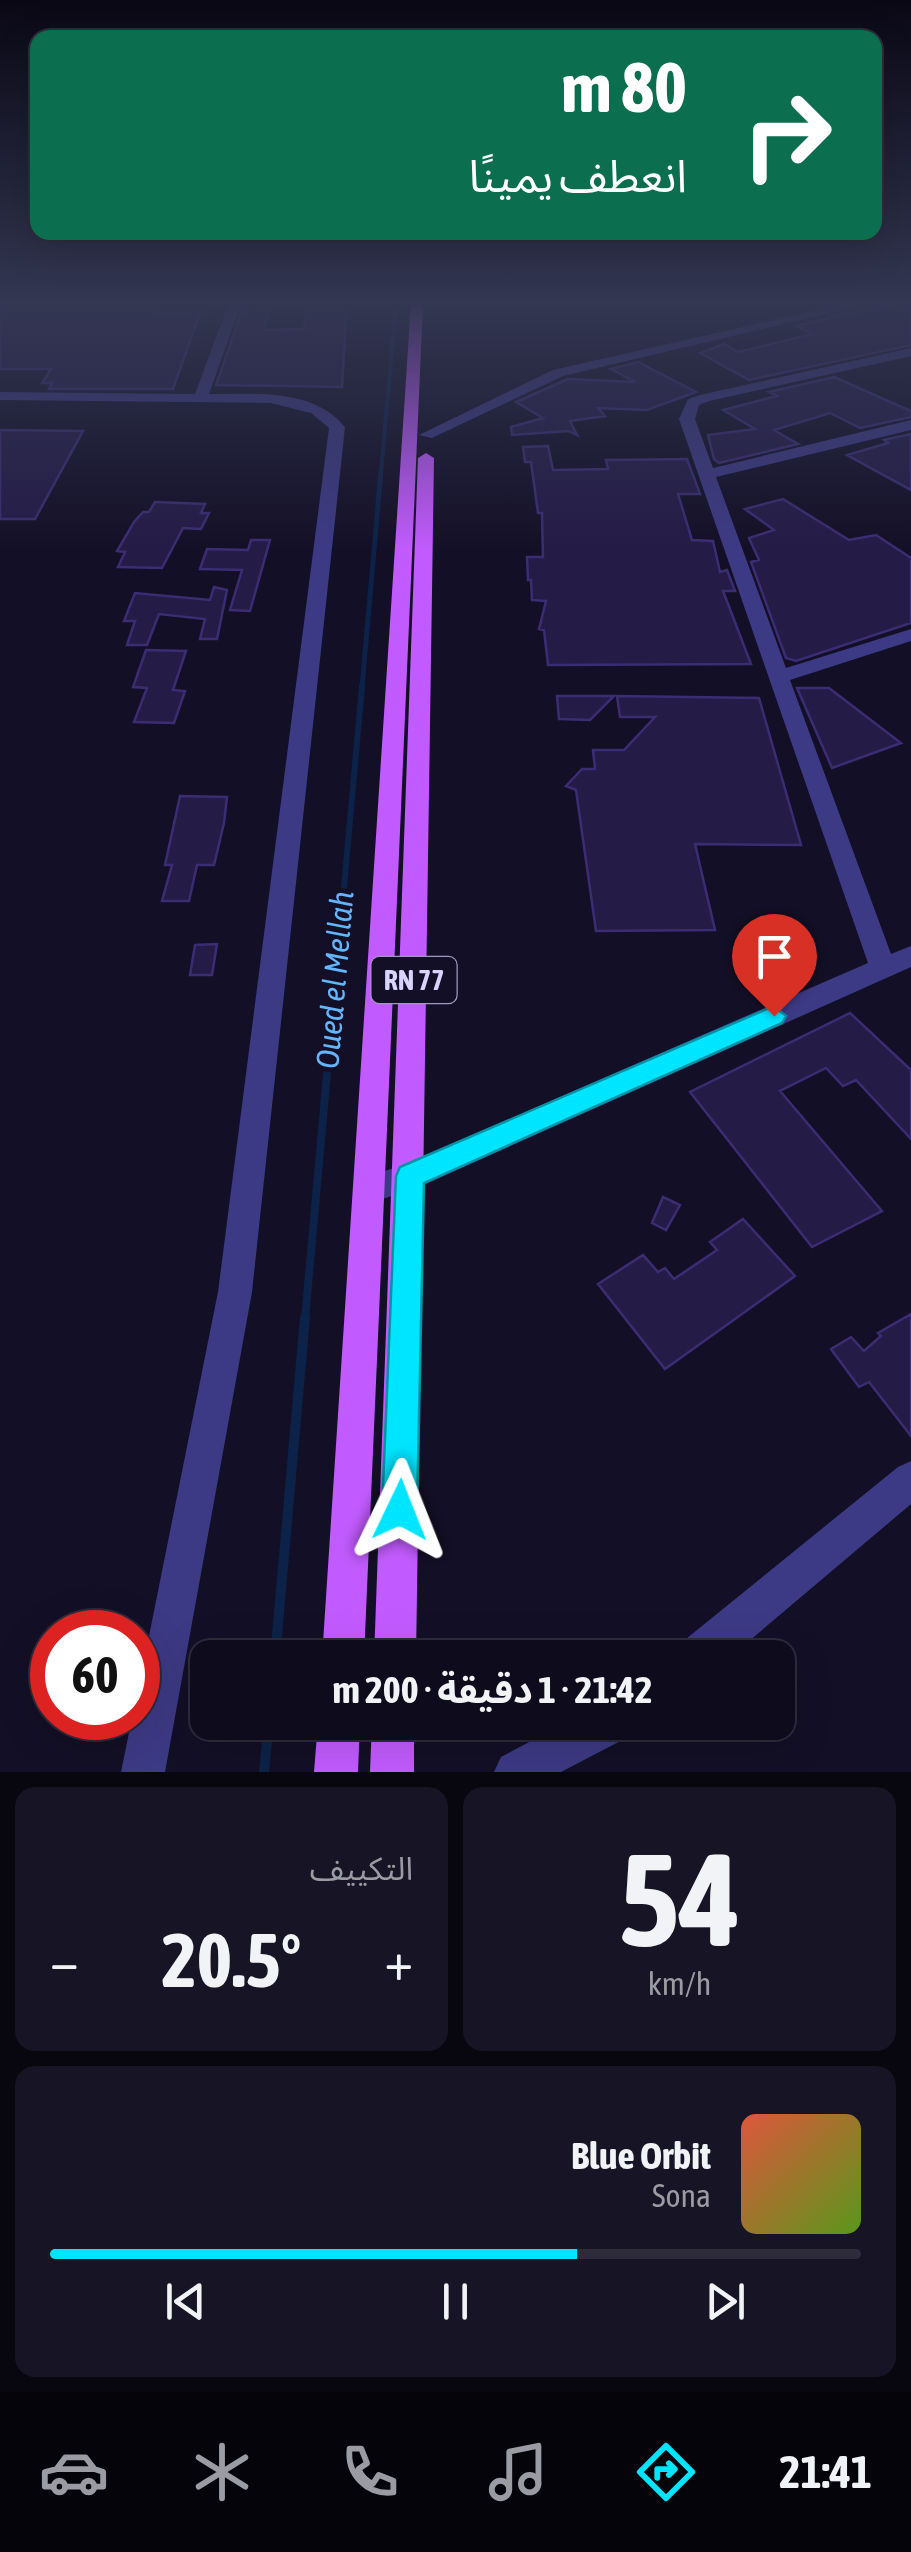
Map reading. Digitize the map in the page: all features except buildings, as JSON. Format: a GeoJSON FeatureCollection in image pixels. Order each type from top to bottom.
{"type":"FeatureCollection","features":[{"type":"Feature","properties":{"kind":"main road","name":"RN 77"},"geometry":{"type":"LineString","coordinates":[[344,1640],[372,1189],[413,386]]}},
{"type":"Feature","properties":{"kind":"main road","name":"RN 77"},"geometry":{"type":"LineString","coordinates":[[396,1640],[427,386]]}},
{"type":"Feature","properties":{"kind":"main road"},"geometry":{"type":"LineString","coordinates":[[336,1772],[338,1740]]}},
{"type":"Feature","properties":{"kind":"main road"},"geometry":{"type":"LineString","coordinates":[[392,1772],[393,1740]]}},
{"type":"Feature","properties":{"kind":"street"},"geometry":{"type":"LineString","coordinates":[[201,397],[205,386]]}},
{"type":"Feature","properties":{"kind":"street"},"geometry":{"type":"LineString","coordinates":[[426,435],[535,386]]}},
{"type":"Feature","properties":{"kind":"street"},"geometry":{"type":"LineString","coordinates":[[764,386],[693,402],[687,420],[782,676],[883,968]]}},
{"type":"Feature","properties":{"kind":"street"},"geometry":{"type":"LineString","coordinates":[[0,396],[201,397],[292,402],[327,414],[338,427],[235,1292],[143,1772]]}},
{"type":"Feature","properties":{"kind":"street"},"geometry":{"type":"LineString","coordinates":[[706,476],[911,425]]}},
{"type":"Feature","properties":{"kind":"street"},"geometry":{"type":"LineString","coordinates":[[782,676],[911,635]]}},
{"type":"Feature","properties":{"kind":"street"},"geometry":{"type":"LineString","coordinates":[[372,1189],[410,1176],[911,956]]}},
{"type":"Feature","properties":{"kind":"street"},"geometry":{"type":"LineString","coordinates":[[718,1640],[911,1480]]}},
{"type":"Feature","properties":{"kind":"street"},"geometry":{"type":"LineString","coordinates":[[516,1772],[578,1740]]}},
{"type":"Feature","properties":{"kind":"waterway","name":"Oued el Mellah"},"geometry":{"type":"LineString","coordinates":[[381,473],[389,386]]}},
{"type":"Feature","properties":{"kind":"waterway","name":"Oued el Mellah"},"geometry":{"type":"LineString","coordinates":[[362,688],[381,470]]}},
{"type":"Feature","properties":{"kind":"waterway","name":"Oued el Mellah"},"geometry":{"type":"LineString","coordinates":[[337,965],[362,686]]}},
{"type":"Feature","properties":{"kind":"waterway","name":"Oued el Mellah"},"geometry":{"type":"LineString","coordinates":[[305,1319],[337,962]]}},
{"type":"Feature","properties":{"kind":"waterway","name":"Oued el Mellah"},"geometry":{"type":"LineString","coordinates":[[277,1640],[305,1317]]}},
{"type":"Feature","properties":{"kind":"waterway","name":"Oued el Mellah"},"geometry":{"type":"LineString","coordinates":[[264,1772],[267,1740]]}},
{"type":"Feature","properties":{"kind":"route"},"geometry":{"type":"LineString","coordinates":[[400,1510],[410,1176],[774,1016]]}}]}
